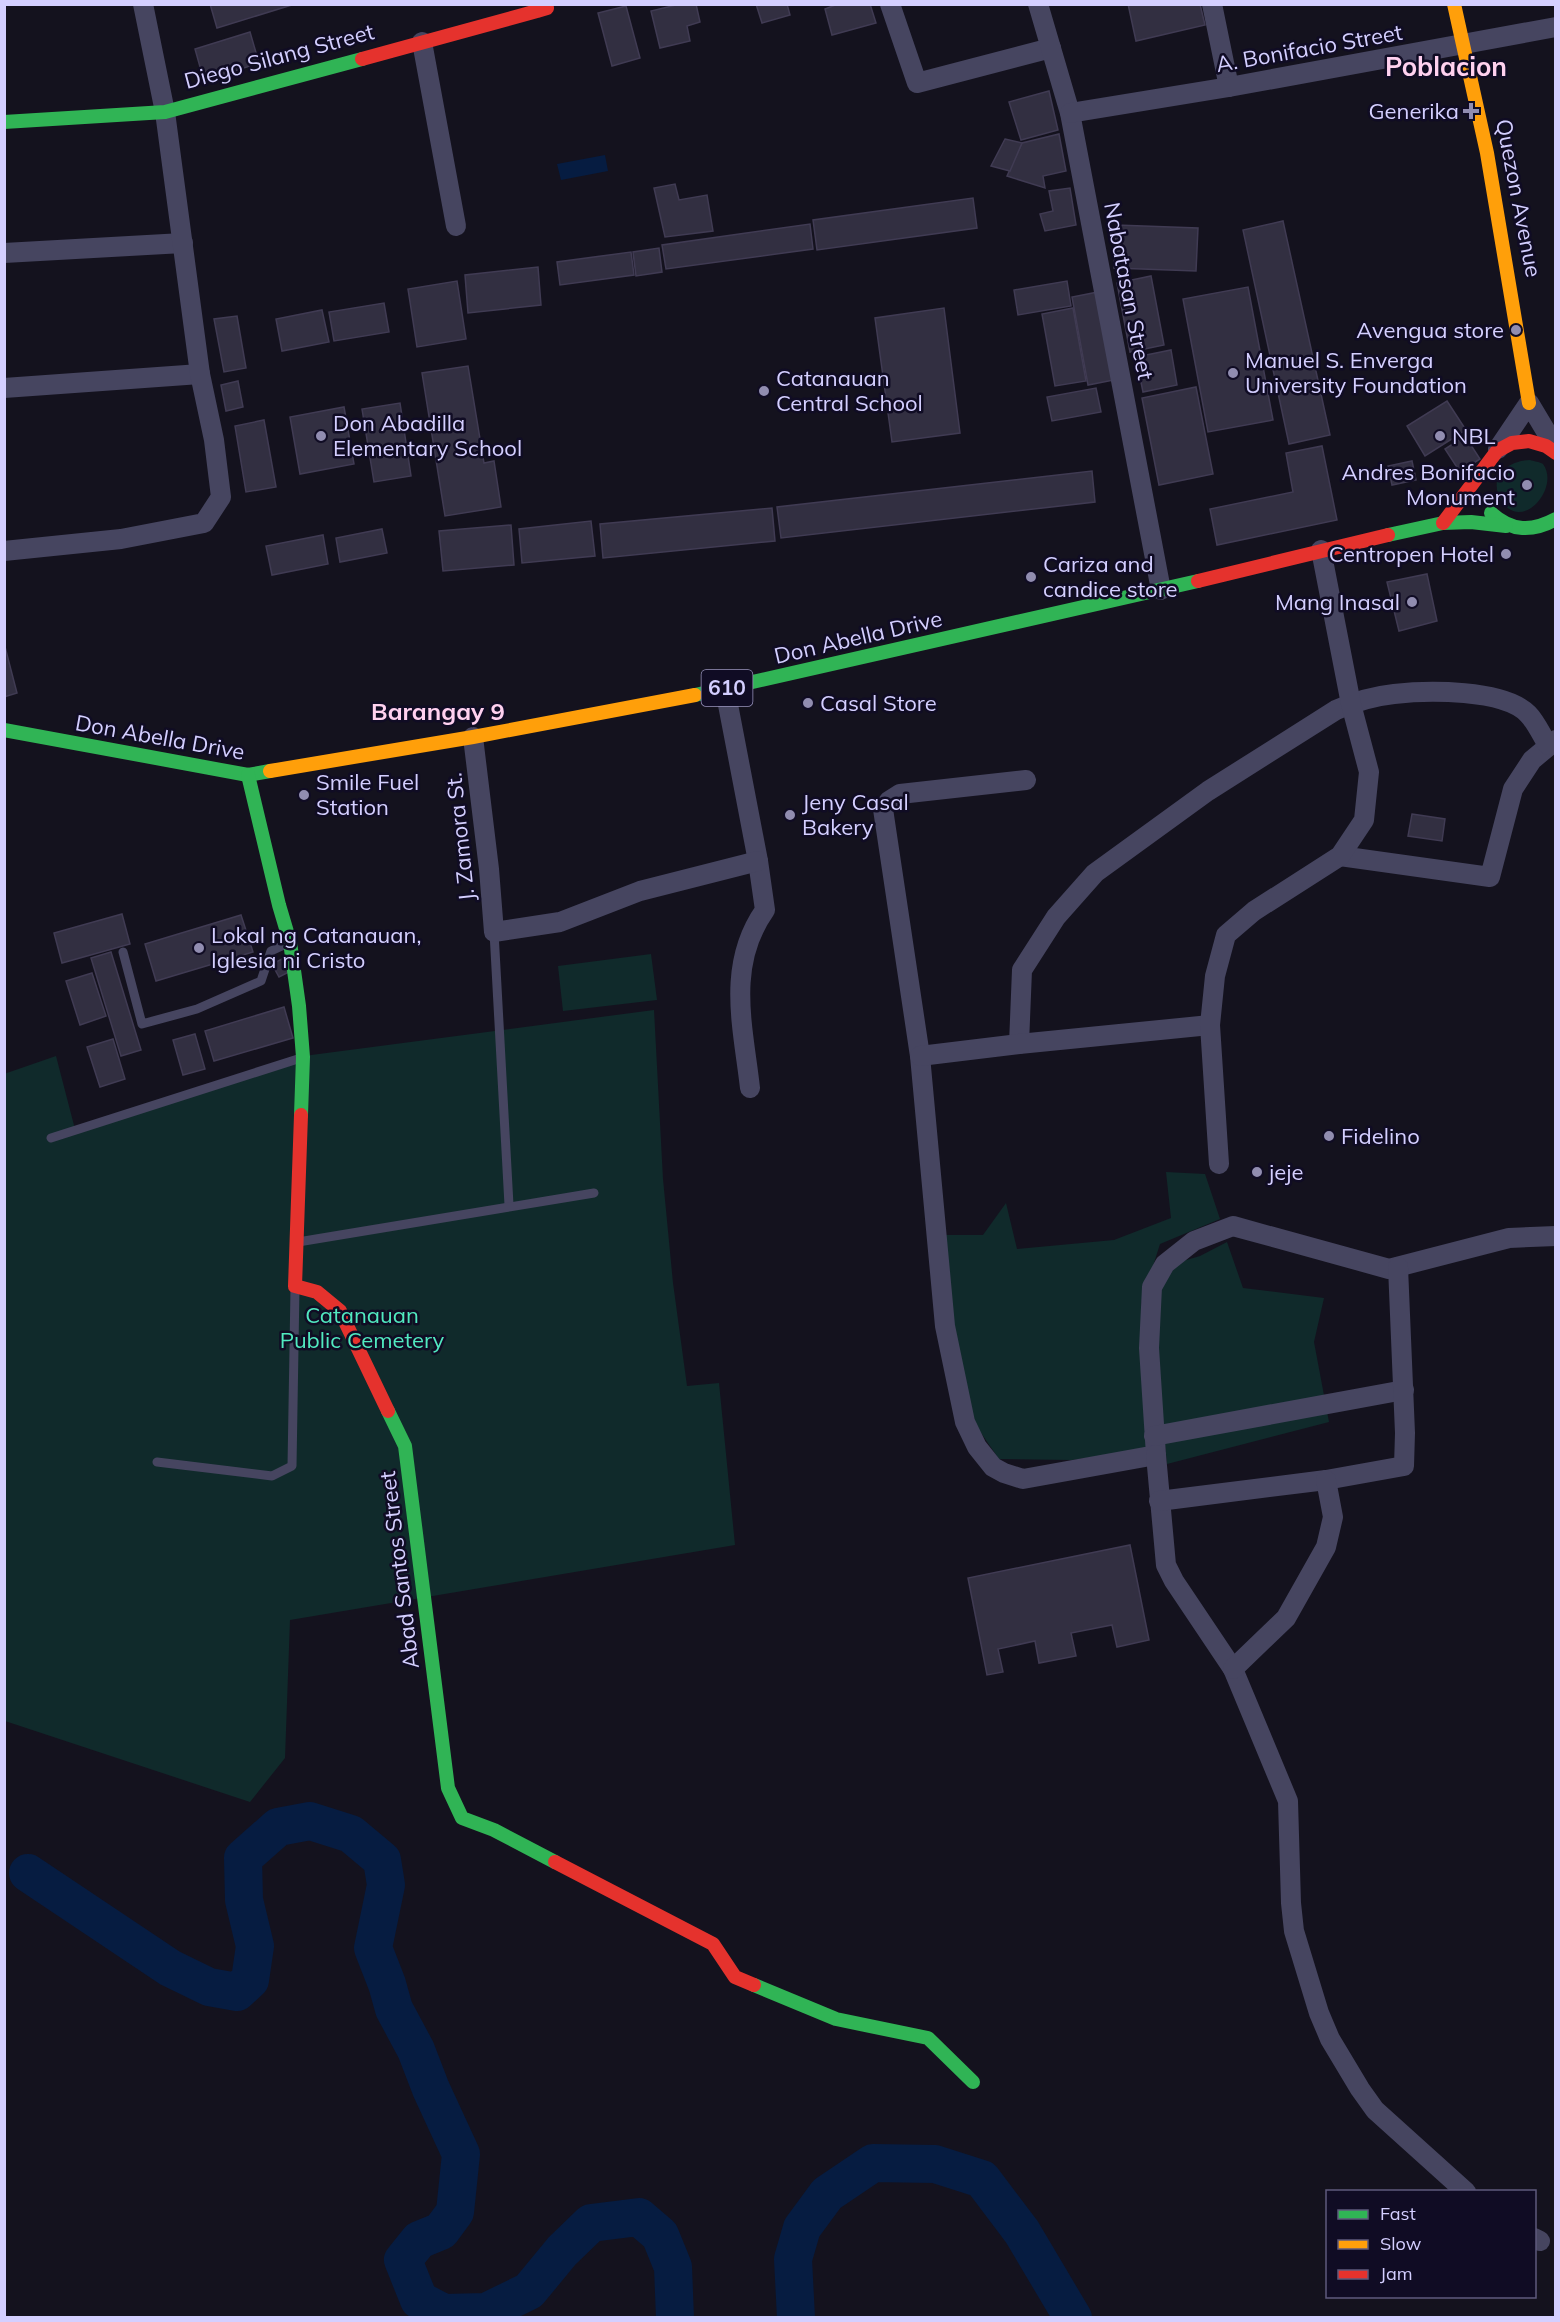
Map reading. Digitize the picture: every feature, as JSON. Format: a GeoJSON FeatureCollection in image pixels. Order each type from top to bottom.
{"type":"FeatureCollection","features":[{"type":"Feature","properties":{"kind":"street"},"geometry":{"type":"LineString","coordinates":[[4,551],[121,539],[204,523],[221,497],[214,440],[200,374],[165,112],[143,4]]}},
{"type":"Feature","properties":{"kind":"street"},"geometry":{"type":"LineString","coordinates":[[890,4],[917,83],[1051,48]]}},
{"type":"Feature","properties":{"kind":"street","name":"Nabatasan Street"},"geometry":{"type":"LineString","coordinates":[[1038,4],[1070,113],[1161,590]]}},
{"type":"Feature","properties":{"kind":"street"},"geometry":{"type":"LineString","coordinates":[[1212,4],[1229,87]]}},
{"type":"Feature","properties":{"kind":"street","name":"Quezon Avenue"},"geometry":{"type":"LineString","coordinates":[[1454,4],[1510,274],[1529,403],[1553,436]]}},
{"type":"Feature","properties":{"kind":"street","name":"Diego Silang Street"},"geometry":{"type":"LineString","coordinates":[[4,122],[165,112],[551,6]]}},
{"type":"Feature","properties":{"kind":"street","name":"A. Bonifacio Street"},"geometry":{"type":"LineString","coordinates":[[1070,113],[1229,87],[1556,27]]}},
{"type":"Feature","properties":{"kind":"street"},"geometry":{"type":"LineString","coordinates":[[422,42],[456,226]]}},
{"type":"Feature","properties":{"kind":"street"},"geometry":{"type":"LineString","coordinates":[[4,253],[183,243]]}},
{"type":"Feature","properties":{"kind":"street"},"geometry":{"type":"LineString","coordinates":[[4,388],[200,374]]}},
{"type":"Feature","properties":{"kind":"street"},"geometry":{"type":"LineString","coordinates":[[1443,523],[1466,495],[1529,403]]}},
{"type":"Feature","properties":{"kind":"street"},"geometry":{"type":"LineString","coordinates":[[1506,526],[1491,515],[1482,495],[1481,482],[1491,458],[1512,443],[1529,441],[1546,446],[1556,453]]}},
{"type":"Feature","properties":{"kind":"street","name":"610"},"geometry":{"type":"LineString","coordinates":[[1522,530],[1540,528],[1556,519]]}},
{"type":"Feature","properties":{"kind":"street","name":"Don Abella Drive"},"geometry":{"type":"LineString","coordinates":[[4,730],[248,775],[473,737],[725,689],[1443,523],[1471,522],[1506,526]]}},
{"type":"Feature","properties":{"kind":"street","name":"610"},"geometry":{"type":"LineString","coordinates":[[1506,526],[1544,540]]}},
{"type":"Feature","properties":{"kind":"street"},"geometry":{"type":"LineString","coordinates":[[1219,1164],[1210,1025],[1215,976],[1226,935],[1254,911],[1340,856],[1364,820],[1369,772],[1350,704],[1321,550]]}},
{"type":"Feature","properties":{"kind":"street"},"geometry":{"type":"LineString","coordinates":[[725,689],[758,861],[765,910],[753,927],[743,955],[740,1004],[750,1088]]}},
{"type":"Feature","properties":{"kind":"street"},"geometry":{"type":"LineString","coordinates":[[1020,1044],[1022,970],[1056,918],[1095,873],[1209,791],[1327,716],[1350,704],[1393,694],[1465,692],[1504,700],[1528,713],[1552,743],[1532,760],[1513,789],[1490,877],[1340,856]]}},
{"type":"Feature","properties":{"kind":"street","name":"J. Zamora St."},"geometry":{"type":"LineString","coordinates":[[473,737],[494,932]]}},
{"type":"Feature","properties":{"kind":"street"},"geometry":{"type":"LineString","coordinates":[[248,775],[290,942],[303,1057],[295,1286]]}},
{"type":"Feature","properties":{"kind":"street"},"geometry":{"type":"LineString","coordinates":[[1026,780],[900,794],[889,801],[883,809],[920,1056],[945,1326],[965,1422],[977,1447],[993,1467],[1023,1479],[1155,1446],[1404,1390]]}},
{"type":"Feature","properties":{"kind":"street"},"geometry":{"type":"LineString","coordinates":[[494,932],[560,922],[640,891],[758,861]]}},
{"type":"Feature","properties":{"kind":"street"},"geometry":{"type":"LineString","coordinates":[[920,1056],[1210,1025]]}},
{"type":"Feature","properties":{"kind":"street"},"geometry":{"type":"LineString","coordinates":[[1464,2190],[1375,2110],[1330,2039],[1319,2013],[1294,1931],[1288,1801],[1233,1669],[1174,1581],[1166,1565],[1159,1501],[1149,1348],[1152,1287],[1165,1264],[1194,1241],[1233,1226],[1389,1269],[1509,1238],[1556,1236]]}},
{"type":"Feature","properties":{"kind":"street"},"geometry":{"type":"LineString","coordinates":[[1159,1501],[1326,1480],[1404,1466],[1406,1433],[1398,1267]]}},
{"type":"Feature","properties":{"kind":"street","name":"Abad Santos Street"},"geometry":{"type":"LineString","coordinates":[[295,1286],[317,1292],[340,1311],[405,1446],[448,1788],[462,1818],[494,1830],[713,1944],[735,1977],[836,2019],[928,2038],[973,2082]]}},
{"type":"Feature","properties":{"kind":"street"},"geometry":{"type":"LineString","coordinates":[[1233,1669],[1286,1618],[1326,1547],[1332,1517],[1326,1480]]}},
{"type":"Feature","properties":{"kind":"lane"},"geometry":{"type":"LineString","coordinates":[[494,932],[509,1205]]}},
{"type":"Feature","properties":{"kind":"lane"},"geometry":{"type":"LineString","coordinates":[[123,952],[142,1024],[197,1009],[261,981],[271,951],[290,942]]}},
{"type":"Feature","properties":{"kind":"lane"},"geometry":{"type":"LineString","coordinates":[[51,1138],[303,1057]]}},
{"type":"Feature","properties":{"kind":"lane"},"geometry":{"type":"LineString","coordinates":[[296,1242],[509,1205],[594,1193]]}},
{"type":"Feature","properties":{"kind":"lane"},"geometry":{"type":"LineString","coordinates":[[157,1462],[272,1476],[292,1466],[295,1286]]}},
{"type":"Feature","properties":{"kind":"green space"},"geometry":{"type":"Polygon","coordinates":[[[1530,460],[1543,464],[1547,473],[1547,484],[1537,503],[1529,509],[1520,512],[1511,510],[1498,494],[1498,479],[1506,468],[1521,461],[1530,460]]]}},
{"type":"Feature","properties":{"kind":"green space"},"geometry":{"type":"Polygon","coordinates":[[[651,954],[657,1000],[563,1011],[558,966],[651,954]]]}},
{"type":"Feature","properties":{"kind":"green space","name":"Catanauan Public Cemetery"},"geometry":{"type":"Polygon","coordinates":[[[654,1010],[663,1179],[673,1283],[687,1386],[719,1383],[735,1545],[290,1620],[285,1758],[250,1802],[5,1721],[4,1074],[56,1056],[76,1133],[296,1057],[654,1010]]]}},
{"type":"Feature","properties":{"kind":"green space"},"geometry":{"type":"Polygon","coordinates":[[[1166,1172],[1205,1174],[1220,1219],[1160,1244],[1141,1304],[1149,1449],[1072,1460],[999,1459],[970,1417],[951,1324],[941,1235],[983,1235],[1006,1203],[1017,1249],[1114,1240],[1171,1218],[1166,1172]]]}},
{"type":"Feature","properties":{"kind":"green space"},"geometry":{"type":"Polygon","coordinates":[[[1227,1242],[1243,1288],[1324,1298],[1314,1342],[1329,1422],[1167,1464],[1155,1346],[1152,1287],[1183,1261],[1200,1256],[1227,1242]]]}},
{"type":"Feature","properties":{"kind":"water"},"geometry":{"type":"Polygon","coordinates":[[[605,155],[608,171],[561,180],[557,164],[605,155]]]}},
{"type":"Feature","properties":{"kind":"building"},"geometry":{"type":"Polygon","coordinates":[[[210,4],[295,4],[217,28],[210,4]]]}},
{"type":"Feature","properties":{"kind":"building"},"geometry":{"type":"Polygon","coordinates":[[[680,4],[696,4],[700,22],[687,26],[690,41],[660,48],[651,11],[680,4]]]}},
{"type":"Feature","properties":{"kind":"building"},"geometry":{"type":"Polygon","coordinates":[[[756,4],[787,4],[790,15],[762,23],[756,4]]]}},
{"type":"Feature","properties":{"kind":"building"},"geometry":{"type":"Polygon","coordinates":[[[838,4],[870,4],[876,23],[832,35],[825,9],[838,4]]]}},
{"type":"Feature","properties":{"kind":"building"},"geometry":{"type":"Polygon","coordinates":[[[1128,4],[1200,4],[1205,25],[1136,41],[1128,4]]]}},
{"type":"Feature","properties":{"kind":"building"},"geometry":{"type":"Polygon","coordinates":[[[626,6],[640,58],[612,66],[598,13],[626,6]]]}},
{"type":"Feature","properties":{"kind":"building"},"geometry":{"type":"Polygon","coordinates":[[[250,32],[259,63],[204,81],[195,49],[250,32]]]}},
{"type":"Feature","properties":{"kind":"building"},"geometry":{"type":"Polygon","coordinates":[[[1049,91],[1058,130],[1021,140],[1009,102],[1049,91]]]}},
{"type":"Feature","properties":{"kind":"building"},"geometry":{"type":"Polygon","coordinates":[[[1059,134],[1066,171],[1043,176],[1045,188],[1007,176],[1022,143],[1059,134]]]}},
{"type":"Feature","properties":{"kind":"building"},"geometry":{"type":"Polygon","coordinates":[[[1005,139],[1022,143],[1010,171],[991,166],[1005,139]]]}},
{"type":"Feature","properties":{"kind":"building"},"geometry":{"type":"Polygon","coordinates":[[[675,184],[679,200],[707,195],[713,231],[665,237],[654,188],[675,184]]]}},
{"type":"Feature","properties":{"kind":"building"},"geometry":{"type":"Polygon","coordinates":[[[1070,188],[1076,225],[1045,231],[1040,214],[1053,211],[1049,191],[1070,188]]]}},
{"type":"Feature","properties":{"kind":"building"},"geometry":{"type":"Polygon","coordinates":[[[973,198],[977,228],[817,250],[813,220],[973,198]]]}},
{"type":"Feature","properties":{"kind":"building"},"geometry":{"type":"Polygon","coordinates":[[[1283,221],[1330,435],[1289,444],[1243,230],[1283,221]]]}},
{"type":"Feature","properties":{"kind":"building"},"geometry":{"type":"Polygon","coordinates":[[[810,224],[813,249],[666,269],[662,245],[810,224]]]}},
{"type":"Feature","properties":{"kind":"building"},"geometry":{"type":"Polygon","coordinates":[[[1116,225],[1198,228],[1196,271],[1114,268],[1116,225]]]}},
{"type":"Feature","properties":{"kind":"building"},"geometry":{"type":"Polygon","coordinates":[[[659,248],[662,272],[636,276],[633,252],[659,248]]]}},
{"type":"Feature","properties":{"kind":"building"},"geometry":{"type":"Polygon","coordinates":[[[631,252],[634,275],[560,285],[557,262],[631,252]]]}},
{"type":"Feature","properties":{"kind":"building"},"geometry":{"type":"Polygon","coordinates":[[[538,267],[541,305],[468,313],[465,275],[538,267]]]}},
{"type":"Feature","properties":{"kind":"building"},"geometry":{"type":"Polygon","coordinates":[[[1151,276],[1164,345],[1130,352],[1117,283],[1151,276]]]}},
{"type":"Feature","properties":{"kind":"building"},"geometry":{"type":"Polygon","coordinates":[[[457,281],[466,339],[417,347],[408,289],[457,281]]]}},
{"type":"Feature","properties":{"kind":"building"},"geometry":{"type":"Polygon","coordinates":[[[1067,281],[1071,306],[1018,315],[1014,290],[1067,281]]]}},
{"type":"Feature","properties":{"kind":"building"},"geometry":{"type":"Polygon","coordinates":[[[1248,287],[1273,420],[1208,432],[1183,299],[1248,287]]]}},
{"type":"Feature","properties":{"kind":"building"},"geometry":{"type":"Polygon","coordinates":[[[1098,292],[1114,380],[1088,385],[1072,297],[1098,292]]]}},
{"type":"Feature","properties":{"kind":"building"},"geometry":{"type":"Polygon","coordinates":[[[384,303],[389,332],[334,341],[329,312],[384,303]]]}},
{"type":"Feature","properties":{"kind":"building"},"geometry":{"type":"Polygon","coordinates":[[[944,308],[960,433],[892,442],[875,318],[944,308]]]}},
{"type":"Feature","properties":{"kind":"building"},"geometry":{"type":"Polygon","coordinates":[[[1073,308],[1086,381],[1055,386],[1042,314],[1073,308]]]}},
{"type":"Feature","properties":{"kind":"building"},"geometry":{"type":"Polygon","coordinates":[[[322,310],[329,342],[282,351],[276,319],[322,310]]]}},
{"type":"Feature","properties":{"kind":"building"},"geometry":{"type":"Polygon","coordinates":[[[237,316],[246,368],[224,372],[214,319],[237,316]]]}},
{"type":"Feature","properties":{"kind":"building"},"geometry":{"type":"Polygon","coordinates":[[[1171,350],[1177,385],[1143,392],[1136,357],[1171,350]]]}},
{"type":"Feature","properties":{"kind":"building"},"geometry":{"type":"Polygon","coordinates":[[[468,366],[484,463],[494,461],[501,507],[445,516],[422,373],[468,366]]]}},
{"type":"Feature","properties":{"kind":"building"},"geometry":{"type":"Polygon","coordinates":[[[238,381],[243,407],[226,411],[221,385],[238,381]]]}},
{"type":"Feature","properties":{"kind":"building"},"geometry":{"type":"Polygon","coordinates":[[[1196,387],[1213,474],[1159,485],[1142,398],[1196,387]]]}},
{"type":"Feature","properties":{"kind":"building"},"geometry":{"type":"Polygon","coordinates":[[[1096,388],[1101,412],[1052,421],[1047,397],[1096,388]]]}},
{"type":"Feature","properties":{"kind":"building"},"geometry":{"type":"Polygon","coordinates":[[[1447,401],[1466,430],[1425,456],[1407,426],[1447,401]]]}},
{"type":"Feature","properties":{"kind":"building"},"geometry":{"type":"Polygon","coordinates":[[[400,403],[411,476],[374,482],[362,409],[400,403]]]}},
{"type":"Feature","properties":{"kind":"building"},"geometry":{"type":"Polygon","coordinates":[[[344,407],[354,464],[300,474],[290,417],[344,407]]]}},
{"type":"Feature","properties":{"kind":"building"},"geometry":{"type":"Polygon","coordinates":[[[264,420],[276,487],[246,492],[235,426],[264,420]]]}},
{"type":"Feature","properties":{"kind":"building"},"geometry":{"type":"Polygon","coordinates":[[[1465,436],[1480,459],[1460,472],[1445,449],[1465,436]]]}},
{"type":"Feature","properties":{"kind":"building"},"geometry":{"type":"Polygon","coordinates":[[[1322,446],[1337,520],[1217,545],[1210,509],[1293,492],[1286,453],[1322,446]]]}},
{"type":"Feature","properties":{"kind":"building"},"geometry":{"type":"Polygon","coordinates":[[[1412,461],[1416,480],[1392,485],[1388,466],[1412,461]]]}},
{"type":"Feature","properties":{"kind":"building"},"geometry":{"type":"Polygon","coordinates":[[[1092,471],[1095,502],[781,538],[777,507],[1092,471]]]}},
{"type":"Feature","properties":{"kind":"building"},"geometry":{"type":"Polygon","coordinates":[[[772,508],[775,541],[603,558],[600,524],[772,508]]]}},
{"type":"Feature","properties":{"kind":"building"},"geometry":{"type":"Polygon","coordinates":[[[591,521],[595,556],[522,563],[519,529],[591,521]]]}},
{"type":"Feature","properties":{"kind":"building"},"geometry":{"type":"Polygon","coordinates":[[[511,525],[514,565],[443,571],[439,531],[511,525]]]}},
{"type":"Feature","properties":{"kind":"building"},"geometry":{"type":"Polygon","coordinates":[[[382,529],[387,553],[340,562],[336,538],[382,529]]]}},
{"type":"Feature","properties":{"kind":"building"},"geometry":{"type":"Polygon","coordinates":[[[323,535],[328,564],[272,575],[266,546],[323,535]]]}},
{"type":"Feature","properties":{"kind":"building","name":"Mang Inasal"},"geometry":{"type":"Polygon","coordinates":[[[1427,574],[1437,621],[1399,631],[1387,582],[1427,574]]]}},
{"type":"Feature","properties":{"kind":"building"},"geometry":{"type":"Polygon","coordinates":[[[4,643],[17,693],[4,697],[4,643]]]}},
{"type":"Feature","properties":{"kind":"building"},"geometry":{"type":"Polygon","coordinates":[[[1412,814],[1445,819],[1442,841],[1408,836],[1412,814]]]}},
{"type":"Feature","properties":{"kind":"building"},"geometry":{"type":"Polygon","coordinates":[[[122,914],[130,944],[62,963],[54,933],[122,914]]]}},
{"type":"Feature","properties":{"kind":"building","name":"Lokal ng Catanauan, Iglesia ni Cristo"},"geometry":{"type":"Polygon","coordinates":[[[241,915],[253,952],[156,981],[145,944],[241,915]]]}},
{"type":"Feature","properties":{"kind":"building"},"geometry":{"type":"Polygon","coordinates":[[[111,952],[141,1050],[121,1056],[91,958],[111,952]]]}},
{"type":"Feature","properties":{"kind":"building"},"geometry":{"type":"Polygon","coordinates":[[[282,959],[289,972],[279,977],[272,964],[282,959]]]}},
{"type":"Feature","properties":{"kind":"building"},"geometry":{"type":"Polygon","coordinates":[[[92,973],[106,1016],[80,1025],[66,981],[92,973]]]}},
{"type":"Feature","properties":{"kind":"building"},"geometry":{"type":"Polygon","coordinates":[[[284,1007],[293,1038],[214,1061],[205,1031],[284,1007]]]}},
{"type":"Feature","properties":{"kind":"building"},"geometry":{"type":"Polygon","coordinates":[[[195,1034],[205,1069],[183,1075],[173,1040],[195,1034]]]}},
{"type":"Feature","properties":{"kind":"building"},"geometry":{"type":"Polygon","coordinates":[[[113,1039],[125,1079],[100,1087],[87,1047],[113,1039]]]}},
{"type":"Feature","properties":{"kind":"building"},"geometry":{"type":"Polygon","coordinates":[[[1130,1545],[1149,1640],[1117,1647],[1112,1625],[1071,1633],[1076,1656],[1039,1663],[1035,1641],[998,1649],[1003,1672],[987,1675],[968,1578],[1130,1545]]]}},
{"type":"Feature","properties":{"kind":"waterway"},"geometry":{"type":"LineString","coordinates":[[28,1873],[170,1968],[209,1987],[237,1992],[250,1980],[255,1946],[244,1900],[243,1858],[278,1827],[310,1821],[351,1834],[382,1860],[386,1885],[373,1948],[394,2009],[416,2050],[461,2154],[455,2212],[441,2231],[419,2240],[403,2260],[419,2300],[444,2313],[486,2312],[529,2291],[562,2251],[591,2223],[639,2217],[660,2235],[673,2267],[675,2318]]}},
{"type":"Feature","properties":{"kind":"waterway"},"geometry":{"type":"LineString","coordinates":[[796,2318],[793,2259],[802,2228],[827,2194],[873,2163],[935,2164],[982,2179],[1022,2232],[1073,2318]]}},
{"type":"Feature","properties":{"kind":"traffic: fast"},"geometry":{"type":"LineString","coordinates":[[4,122],[165,112],[362,59]]}},
{"type":"Feature","properties":{"kind":"traffic: fast"},"geometry":{"type":"LineString","coordinates":[[1491,513],[1507,524],[1522,528],[1539,526],[1556,519]]}},
{"type":"Feature","properties":{"kind":"traffic: fast"},"geometry":{"type":"LineString","coordinates":[[1388,535],[1443,523],[1471,522],[1506,526]]}},
{"type":"Feature","properties":{"kind":"traffic: fast"},"geometry":{"type":"LineString","coordinates":[[695,695],[1198,581]]}},
{"type":"Feature","properties":{"kind":"traffic: fast"},"geometry":{"type":"LineString","coordinates":[[4,730],[248,775],[270,771]]}},
{"type":"Feature","properties":{"kind":"traffic: fast"},"geometry":{"type":"LineString","coordinates":[[248,775],[290,942],[303,1057],[301,1115]]}},
{"type":"Feature","properties":{"kind":"traffic: fast"},"geometry":{"type":"LineString","coordinates":[[388,1411],[405,1446],[448,1788],[462,1818],[494,1830],[555,1862]]}},
{"type":"Feature","properties":{"kind":"traffic: fast"},"geometry":{"type":"LineString","coordinates":[[754,1985],[836,2019],[928,2038],[973,2082]]}},
{"type":"Feature","properties":{"kind":"traffic: slow"},"geometry":{"type":"LineString","coordinates":[[1454,4],[1487,153],[1529,403]]}},
{"type":"Feature","properties":{"kind":"traffic: slow"},"geometry":{"type":"LineString","coordinates":[[270,771],[473,737],[695,695]]}},
{"type":"Feature","properties":{"kind":"traffic: jam"},"geometry":{"type":"LineString","coordinates":[[362,59],[537,11],[547,8],[546,4]]}},
{"type":"Feature","properties":{"kind":"traffic: jam"},"geometry":{"type":"LineString","coordinates":[[1443,523],[1497,451],[1512,443],[1529,441],[1546,446],[1556,453]]}},
{"type":"Feature","properties":{"kind":"traffic: jam"},"geometry":{"type":"LineString","coordinates":[[1198,581],[1388,535]]}},
{"type":"Feature","properties":{"kind":"traffic: jam"},"geometry":{"type":"LineString","coordinates":[[301,1115],[295,1286],[317,1292],[340,1311],[388,1411]]}},
{"type":"Feature","properties":{"kind":"traffic: jam"},"geometry":{"type":"LineString","coordinates":[[555,1862],[713,1944],[735,1977],[754,1985]]}},
{"type":"Feature","properties":{"kind":"place","name":"Generika"},"geometry":{"type":"Point","coordinates":[1471,111]}},
{"type":"Feature","properties":{"kind":"place","name":"Avengua store"},"geometry":{"type":"Point","coordinates":[1516,330]}},
{"type":"Feature","properties":{"kind":"place","name":"Manuel S. Enverga University Foundation"},"geometry":{"type":"Point","coordinates":[1233,373]}},
{"type":"Feature","properties":{"kind":"place","name":"Catanauan Central School"},"geometry":{"type":"Point","coordinates":[764,391]}},
{"type":"Feature","properties":{"kind":"place","name":"Don Abadilla Elementary School"},"geometry":{"type":"Point","coordinates":[321,436]}},
{"type":"Feature","properties":{"kind":"place","name":"NBL"},"geometry":{"type":"Point","coordinates":[1440,436]}},
{"type":"Feature","properties":{"kind":"place","name":"Andres Bonifacio Monument"},"geometry":{"type":"Point","coordinates":[1527,485]}},
{"type":"Feature","properties":{"kind":"place","name":"Centropen Hotel"},"geometry":{"type":"Point","coordinates":[1506,554]}},
{"type":"Feature","properties":{"kind":"place","name":"Cariza and candice store"},"geometry":{"type":"Point","coordinates":[1031,577]}},
{"type":"Feature","properties":{"kind":"place","name":"Mang Inasal"},"geometry":{"type":"Point","coordinates":[1412,602]}},
{"type":"Feature","properties":{"kind":"place","name":"Casal Store"},"geometry":{"type":"Point","coordinates":[808,703]}},
{"type":"Feature","properties":{"kind":"place","name":"Smile Fuel Station"},"geometry":{"type":"Point","coordinates":[304,795]}},
{"type":"Feature","properties":{"kind":"place","name":"Jeny Casal Bakery"},"geometry":{"type":"Point","coordinates":[790,815]}},
{"type":"Feature","properties":{"kind":"place","name":"Lokal ng Catanauan, Iglesia ni Cristo"},"geometry":{"type":"Point","coordinates":[199,948]}},
{"type":"Feature","properties":{"kind":"place","name":"Fidelino"},"geometry":{"type":"Point","coordinates":[1329,1136]}},
{"type":"Feature","properties":{"kind":"place","name":"jeje"},"geometry":{"type":"Point","coordinates":[1257,1172]}},
{"type":"Feature","properties":{"kind":"district","name":"Poblacion"},"geometry":{"type":"Point","coordinates":[1446,67]}},
{"type":"Feature","properties":{"kind":"district","name":"Barangay 9"},"geometry":{"type":"Point","coordinates":[438,712]}}]}
